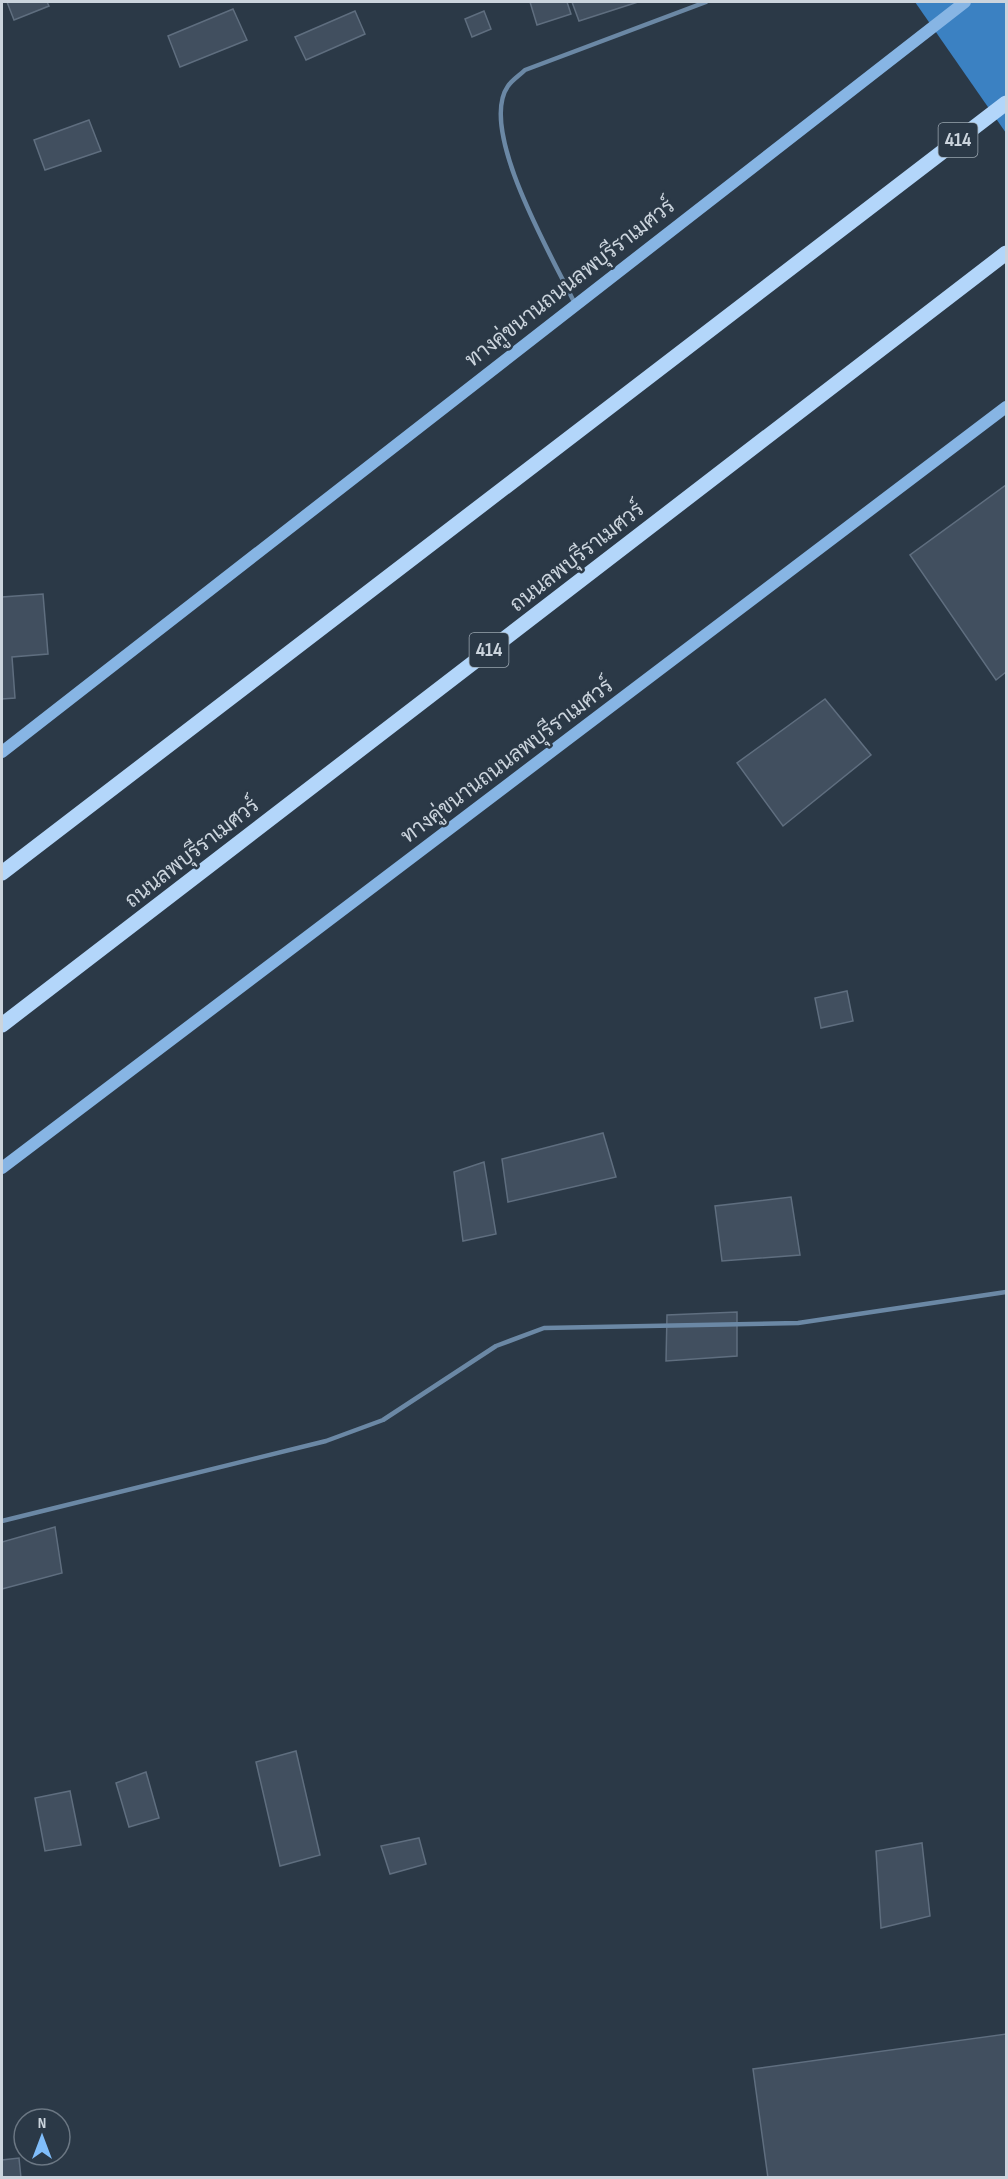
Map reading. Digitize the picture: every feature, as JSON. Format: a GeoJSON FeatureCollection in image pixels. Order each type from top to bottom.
{"type":"FeatureCollection","features":[{"type":"Feature","properties":{"kind":"main road","name":"ทางคู่ขนานถนนลพบุรีราเมศวร์"},"geometry":{"type":"LineString","coordinates":[[2,752],[865,77],[965,2]]}},
{"type":"Feature","properties":{"kind":"main road","name":"414"},"geometry":{"type":"LineString","coordinates":[[2,873],[1006,103]]}},
{"type":"Feature","properties":{"kind":"main road","name":"ถนนลพบุรีราเมศวร์"},"geometry":{"type":"LineString","coordinates":[[2,1025],[1006,253]]}},
{"type":"Feature","properties":{"kind":"main road","name":"ทางคู่ขนานถนนลพบุรีราเมศวร์"},"geometry":{"type":"LineString","coordinates":[[2,1168],[1006,407]]}},
{"type":"Feature","properties":{"kind":"lane"},"geometry":{"type":"LineString","coordinates":[[575,304],[510,166],[503,135],[501,109],[507,86],[525,70],[706,2]]}},
{"type":"Feature","properties":{"kind":"lane"},"geometry":{"type":"LineString","coordinates":[[2,1521],[326,1441],[383,1420],[496,1346],[544,1328],[798,1323],[1006,1292]]}},
{"type":"Feature","properties":{"kind":"water"},"geometry":{"type":"Polygon","coordinates":[[[915,2],[1006,2],[1006,133],[915,2]]]}},
{"type":"Feature","properties":{"kind":"building"},"geometry":{"type":"Polygon","coordinates":[[[7,2],[47,2],[49,6],[14,20],[7,2]]]}},
{"type":"Feature","properties":{"kind":"building"},"geometry":{"type":"Polygon","coordinates":[[[530,2],[567,2],[571,14],[537,25],[530,2]]]}},
{"type":"Feature","properties":{"kind":"building"},"geometry":{"type":"Polygon","coordinates":[[[572,2],[638,2],[579,21],[572,2]]]}},
{"type":"Feature","properties":{"kind":"building"},"geometry":{"type":"Polygon","coordinates":[[[233,9],[247,40],[180,67],[168,36],[233,9]]]}},
{"type":"Feature","properties":{"kind":"building"},"geometry":{"type":"Polygon","coordinates":[[[355,11],[365,34],[306,60],[295,37],[355,11]]]}},
{"type":"Feature","properties":{"kind":"building"},"geometry":{"type":"Polygon","coordinates":[[[484,11],[491,29],[472,37],[465,19],[484,11]]]}},
{"type":"Feature","properties":{"kind":"building"},"geometry":{"type":"Polygon","coordinates":[[[89,120],[101,151],[45,170],[34,140],[89,120]]]}},
{"type":"Feature","properties":{"kind":"building"},"geometry":{"type":"Polygon","coordinates":[[[1006,485],[1006,672],[996,680],[910,555],[1006,485]]]}},
{"type":"Feature","properties":{"kind":"building"},"geometry":{"type":"Polygon","coordinates":[[[43,594],[48,654],[12,657],[15,698],[2,699],[2,597],[43,594]]]}},
{"type":"Feature","properties":{"kind":"building"},"geometry":{"type":"Polygon","coordinates":[[[825,699],[871,755],[783,826],[737,763],[825,699]]]}},
{"type":"Feature","properties":{"kind":"building"},"geometry":{"type":"Polygon","coordinates":[[[847,991],[853,1021],[821,1028],[815,998],[847,991]]]}},
{"type":"Feature","properties":{"kind":"building"},"geometry":{"type":"Polygon","coordinates":[[[603,1133],[616,1177],[508,1202],[502,1159],[603,1133]]]}},
{"type":"Feature","properties":{"kind":"building"},"geometry":{"type":"Polygon","coordinates":[[[484,1162],[496,1234],[463,1241],[454,1172],[484,1162]]]}},
{"type":"Feature","properties":{"kind":"building"},"geometry":{"type":"Polygon","coordinates":[[[791,1197],[800,1255],[722,1261],[715,1206],[791,1197]]]}},
{"type":"Feature","properties":{"kind":"building"},"geometry":{"type":"Polygon","coordinates":[[[737,1312],[737,1356],[666,1361],[667,1315],[737,1312]]]}},
{"type":"Feature","properties":{"kind":"building"},"geometry":{"type":"Polygon","coordinates":[[[55,1527],[62,1573],[2,1589],[2,1542],[55,1527]]]}},
{"type":"Feature","properties":{"kind":"building"},"geometry":{"type":"Polygon","coordinates":[[[296,1751],[320,1855],[280,1866],[256,1762],[296,1751]]]}},
{"type":"Feature","properties":{"kind":"building"},"geometry":{"type":"Polygon","coordinates":[[[146,1772],[159,1818],[129,1827],[116,1783],[146,1772]]]}},
{"type":"Feature","properties":{"kind":"building"},"geometry":{"type":"Polygon","coordinates":[[[70,1791],[81,1845],[45,1851],[35,1798],[70,1791]]]}},
{"type":"Feature","properties":{"kind":"building"},"geometry":{"type":"Polygon","coordinates":[[[419,1838],[426,1864],[390,1874],[381,1846],[419,1838]]]}},
{"type":"Feature","properties":{"kind":"building"},"geometry":{"type":"Polygon","coordinates":[[[922,1843],[930,1916],[881,1928],[876,1851],[922,1843]]]}},
{"type":"Feature","properties":{"kind":"building"},"geometry":{"type":"Polygon","coordinates":[[[1006,2034],[1006,2178],[768,2178],[753,2069],[1006,2034]]]}},
{"type":"Feature","properties":{"kind":"building"},"geometry":{"type":"Polygon","coordinates":[[[12,2159],[12,2167],[20,2167],[21,2178],[2,2178],[2,2160],[12,2159]]]}}]}
